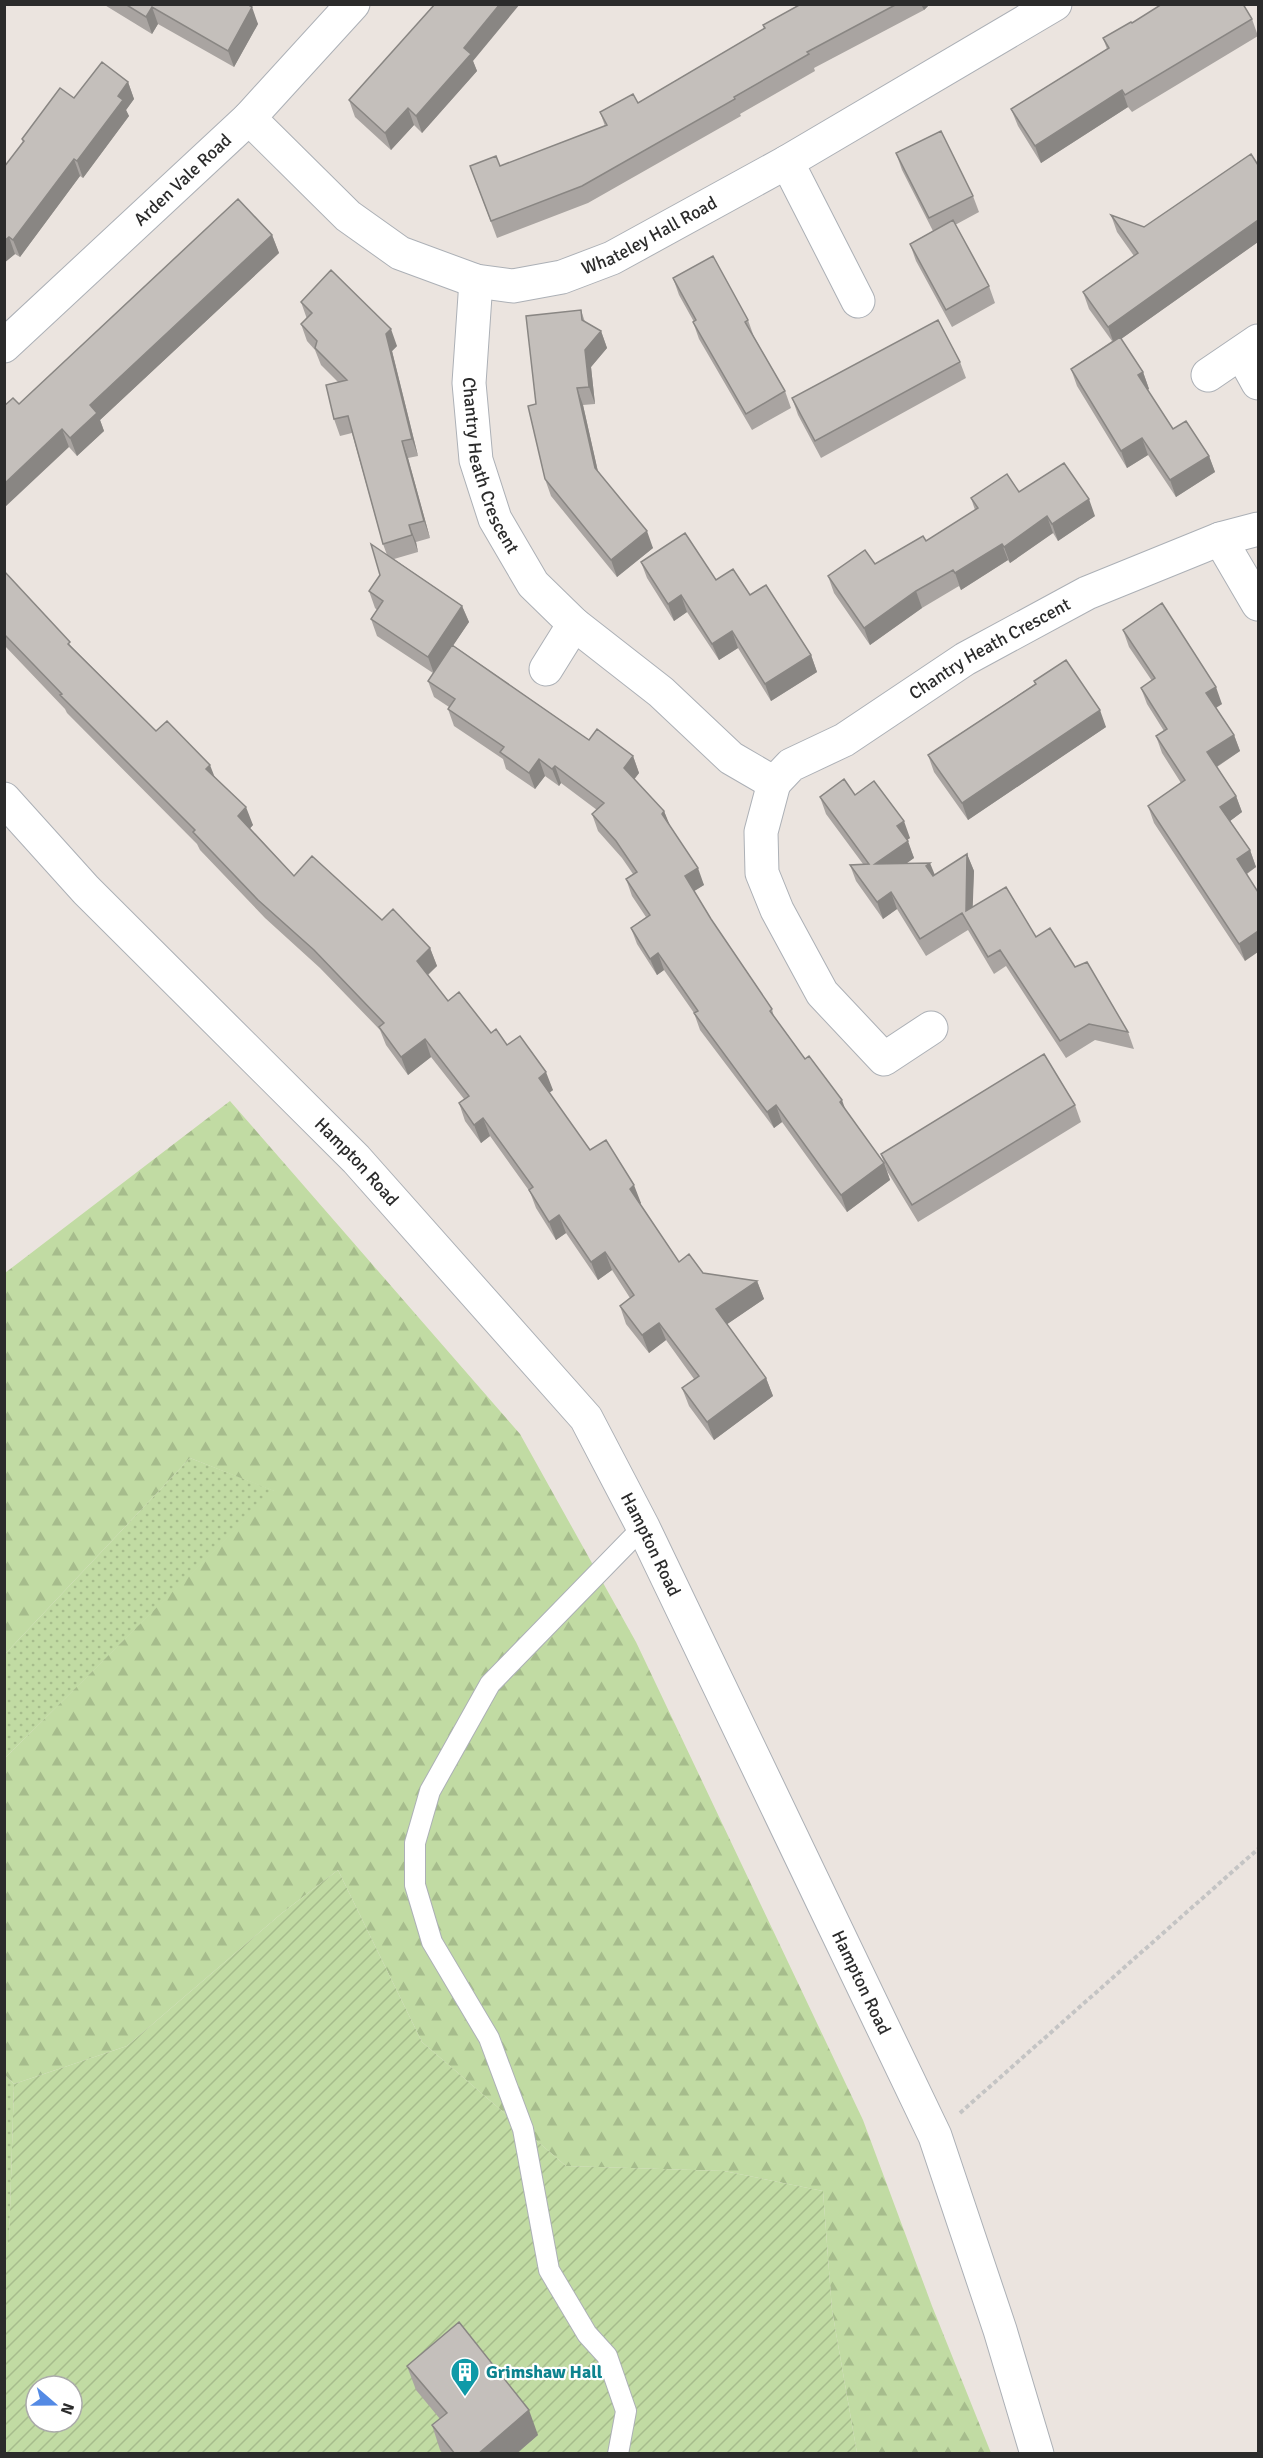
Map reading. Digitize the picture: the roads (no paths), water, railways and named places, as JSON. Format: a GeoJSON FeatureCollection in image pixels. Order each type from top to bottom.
{"type":"FeatureCollection","features":[{"type":"Feature","properties":{"kind":"street","name":"Whateley Hall Road"},"geometry":{"type":"LineString","coordinates":[[249,117],[357,222],[400,253],[476,281],[513,286],[562,277],[612,258],[787,162],[1055,4]]}},
{"type":"Feature","properties":{"kind":"street","name":"Arden Vale Road"},"geometry":{"type":"LineString","coordinates":[[4,346],[249,117],[342,8]]}},
{"type":"Feature","properties":{"kind":"street"},"geometry":{"type":"LineString","coordinates":[[787,162],[858,301]]}},
{"type":"Feature","properties":{"kind":"street","name":"Chantry Heath Crescent"},"geometry":{"type":"LineString","coordinates":[[476,281],[469,383],[476,460],[495,519],[533,584],[574,624],[661,692],[731,758],[774,783],[791,765],[844,740],[965,659],[1088,593],[1220,539],[1258,529]]}},
{"type":"Feature","properties":{"kind":"street"},"geometry":{"type":"LineString","coordinates":[[1208,375],[1250,348],[1258,383]]}},
{"type":"Feature","properties":{"kind":"street"},"geometry":{"type":"LineString","coordinates":[[1220,539],[1258,604]]}},
{"type":"Feature","properties":{"kind":"street"},"geometry":{"type":"LineString","coordinates":[[546,669],[574,624]]}},
{"type":"Feature","properties":{"kind":"street"},"geometry":{"type":"LineString","coordinates":[[774,783],[760,832],[762,873],[777,910],[822,993],[884,1059],[931,1028]]}},
{"type":"Feature","properties":{"kind":"street","name":"Hampton Road"},"geometry":{"type":"LineString","coordinates":[[4,799],[86,890],[356,1159],[586,1418],[643,1527],[935,2136],[1000,2330],[1037,2454]]}},
{"type":"Feature","properties":{"kind":"lane"},"geometry":{"type":"LineString","coordinates":[[618,2454],[626,2412],[607,2356],[587,2334],[549,2270],[523,2129],[489,2038],[432,1942],[415,1885],[415,1843],[430,1791],[490,1684],[643,1527]]}},
{"type":"Feature","properties":{"kind":"place","name":"Grimshaw Hall"},"geometry":{"type":"Point","coordinates":[465,2398]}}]}
